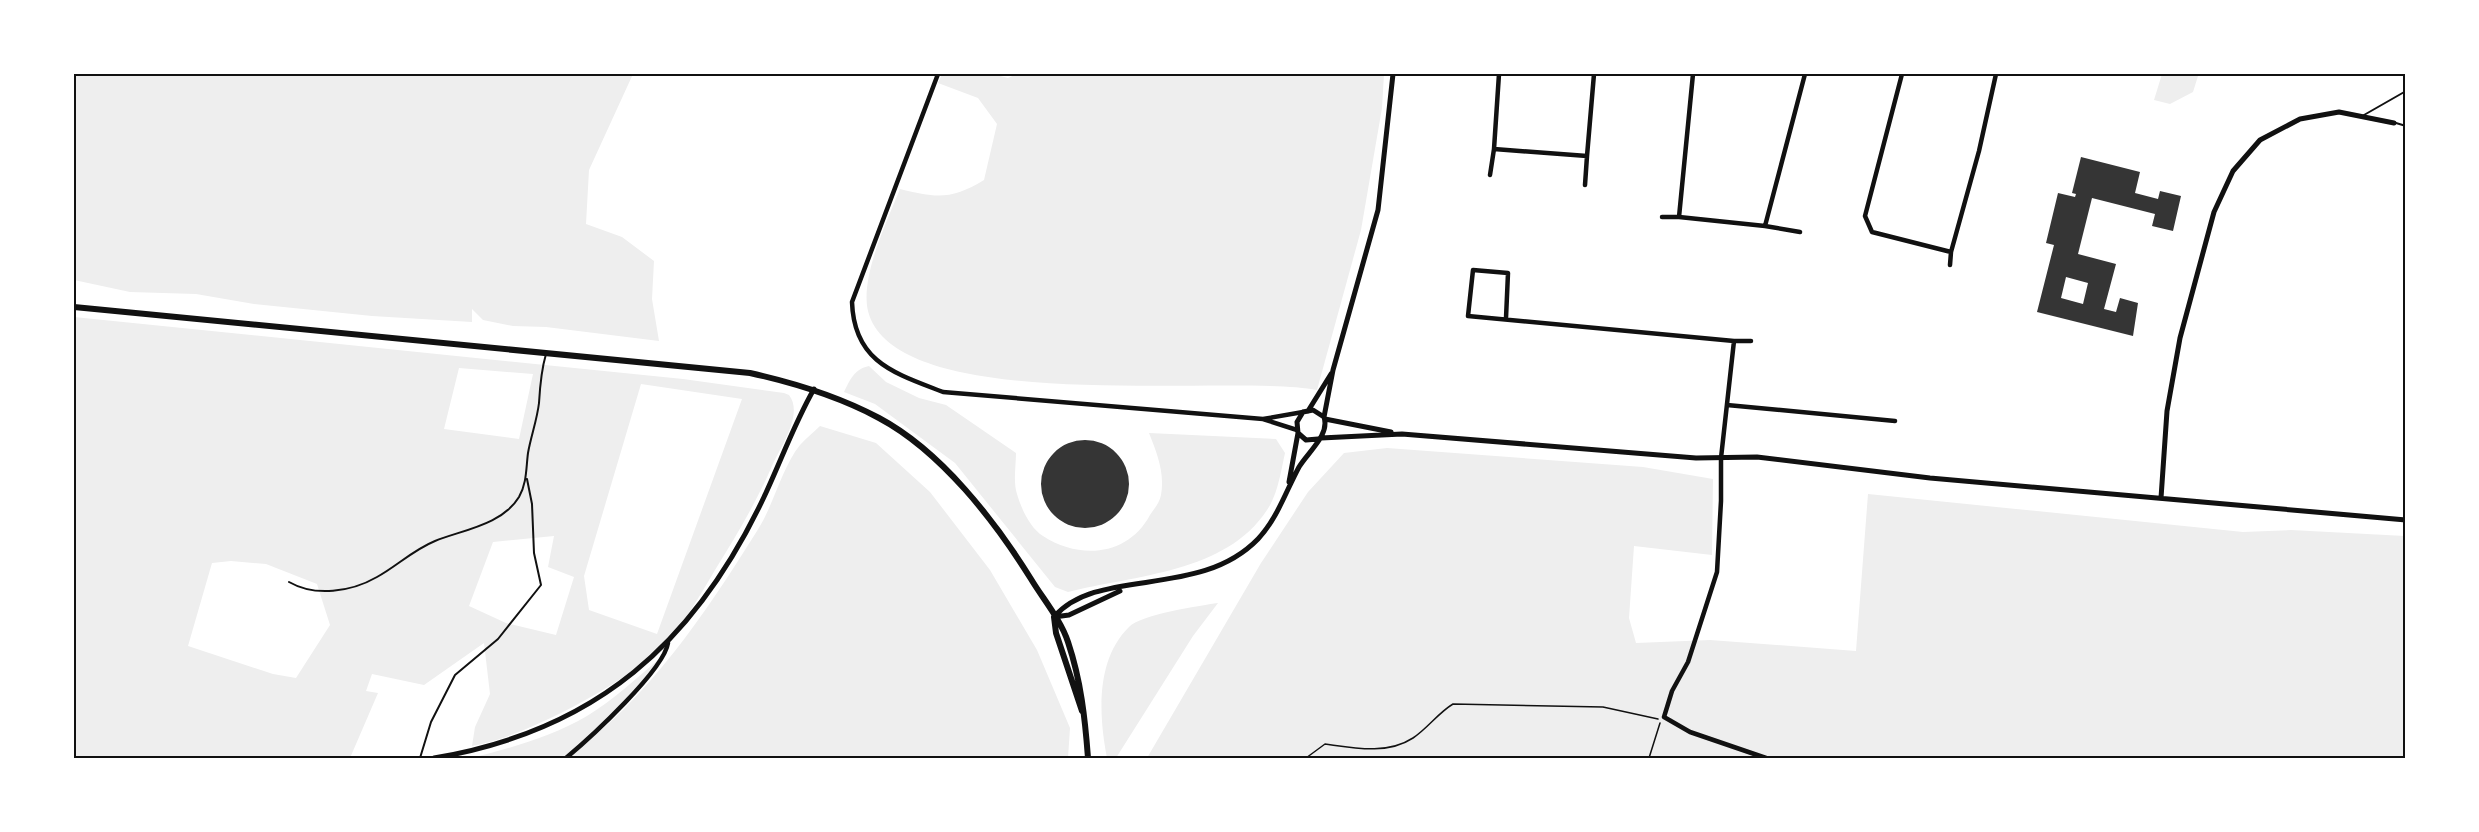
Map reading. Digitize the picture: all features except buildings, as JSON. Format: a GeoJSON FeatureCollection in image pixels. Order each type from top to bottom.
{"type":"FeatureCollection","features":[{"type":"Feature","properties":{"kind":"main road"},"geometry":{"type":"LineString","coordinates":[[74,307],[750,373],[814,390],[881,419],[912,441],[956,479],[1016,555],[1054,617],[1056,633],[1085,721],[1088,759]]}},
{"type":"Feature","properties":{"kind":"street"},"geometry":{"type":"LineString","coordinates":[[938,74],[852,302],[853,320],[858,339],[867,352],[904,377],[942,392],[1263,420],[1298,432],[1306,440],[1402,434]]}},
{"type":"Feature","properties":{"kind":"street"},"geometry":{"type":"LineString","coordinates":[[1054,617],[1065,604],[1090,593],[1186,578],[1214,569],[1239,556],[1272,522],[1288,487],[1326,429],[1324,418],[1333,370],[1378,210],[1393,74]]}},
{"type":"Feature","properties":{"kind":"street"},"geometry":{"type":"LineString","coordinates":[[1490,176],[1499,74]]}},
{"type":"Feature","properties":{"kind":"street"},"geometry":{"type":"LineString","coordinates":[[1585,185],[1594,74]]}},
{"type":"Feature","properties":{"kind":"street"},"geometry":{"type":"LineString","coordinates":[[1679,217],[1692,74]]}},
{"type":"Feature","properties":{"kind":"street"},"geometry":{"type":"LineString","coordinates":[[1765,226],[1805,74]]}},
{"type":"Feature","properties":{"kind":"street"},"geometry":{"type":"LineString","coordinates":[[1902,74],[1865,216],[1866,222],[1872,232],[1951,252]]}},
{"type":"Feature","properties":{"kind":"street"},"geometry":{"type":"LineString","coordinates":[[1950,265],[1951,252],[1979,151],[1996,74],[1989,74]]}},
{"type":"Feature","properties":{"kind":"street"},"geometry":{"type":"LineString","coordinates":[[2161,498],[2167,411],[2180,338],[2214,212],[2228,180],[2260,140],[2279,129],[2318,115],[2339,112],[2394,123]]}},
{"type":"Feature","properties":{"kind":"street"},"geometry":{"type":"LineString","coordinates":[[1494,149],[1587,156]]}},
{"type":"Feature","properties":{"kind":"street"},"geometry":{"type":"LineString","coordinates":[[1662,217],[1765,226],[1800,232]]}},
{"type":"Feature","properties":{"kind":"street"},"geometry":{"type":"LineString","coordinates":[[1506,318],[1508,273],[1473,270],[1468,316],[1751,341]]}},
{"type":"Feature","properties":{"kind":"street"},"geometry":{"type":"LineString","coordinates":[[1734,341],[1721,458],[1722,501],[1717,572],[1688,662],[1670,697],[1664,717],[1690,732],[1766,759]]}},
{"type":"Feature","properties":{"kind":"street"},"geometry":{"type":"LineString","coordinates":[[1288,487],[1298,432],[1297,422],[1333,370]]}},
{"type":"Feature","properties":{"kind":"street"},"geometry":{"type":"LineString","coordinates":[[434,759],[486,748],[553,724],[621,684],[668,643],[709,590],[744,535],[814,390]]}},
{"type":"Feature","properties":{"kind":"street"},"geometry":{"type":"LineString","coordinates":[[1727,405],[1895,421]]}},
{"type":"Feature","properties":{"kind":"street"},"geometry":{"type":"LineString","coordinates":[[1263,420],[1317,412],[1324,418],[1402,434],[1721,458],[1757,457],[1930,478],[2406,520]]}},
{"type":"Feature","properties":{"kind":"street"},"geometry":{"type":"LineString","coordinates":[[1054,617],[1069,615],[1130,587]]}},
{"type":"Feature","properties":{"kind":"street"},"geometry":{"type":"LineString","coordinates":[[566,759],[649,676],[666,654],[668,643]]}},
{"type":"Feature","properties":{"kind":"lane"},"geometry":{"type":"LineString","coordinates":[[2363,116],[2406,91]]}},
{"type":"Feature","properties":{"kind":"lane"},"geometry":{"type":"LineString","coordinates":[[2394,123],[2406,126]]}},
{"type":"Feature","properties":{"kind":"lane"},"geometry":{"type":"LineString","coordinates":[[289,582],[311,592],[331,591],[376,578],[410,553],[486,524],[517,500],[526,476],[538,405],[539,377],[546,354]]}},
{"type":"Feature","properties":{"kind":"lane"},"geometry":{"type":"LineString","coordinates":[[420,759],[431,722],[455,675],[493,644],[541,585],[534,553],[532,504],[526,476]]}},
{"type":"Feature","properties":{"kind":"path"},"geometry":{"type":"LineString","coordinates":[[1306,759],[1325,744],[1369,750],[1413,738],[1440,712],[1453,704],[1602,707],[1654,720],[1664,717]]}},
{"type":"Feature","properties":{"kind":"path"},"geometry":{"type":"LineString","coordinates":[[1650,759],[1659,725],[1664,717]]}},
{"type":"Feature","properties":{"kind":"shaded area"},"geometry":{"type":"Polygon","coordinates":[[[74,74],[633,74],[589,170],[586,224],[622,237],[654,261],[652,299],[659,341],[546,327],[513,326],[483,320],[472,309],[472,322],[372,316],[254,304],[196,294],[130,292],[74,280],[74,74]]]}},
{"type":"Feature","properties":{"kind":"shaded area"},"geometry":{"type":"Polygon","coordinates":[[[942,74],[993,74],[1008,78],[1017,74],[1384,74],[1382,108],[1361,230],[1317,390],[1274,386],[1070,384],[999,379],[937,366],[891,344],[868,311],[867,297],[876,249],[900,189],[944,195],[962,191],[984,180],[997,124],[978,98],[938,83],[942,74]]]}},
{"type":"Feature","properties":{"kind":"shaded area"},"geometry":{"type":"Polygon","coordinates":[[[2162,74],[2198,76],[2193,92],[2170,104],[2154,100],[2162,74]]]}},
{"type":"Feature","properties":{"kind":"shaded area"},"geometry":{"type":"Polygon","coordinates":[[[74,317],[683,379],[789,395],[794,412],[789,431],[731,545],[683,621],[660,648],[637,667],[600,692],[561,713],[507,737],[472,746],[475,727],[490,694],[484,643],[424,685],[372,674],[366,691],[378,693],[350,758],[74,758],[74,317]],[[459,368],[444,429],[519,439],[533,374],[459,368]],[[641,384],[584,576],[589,610],[657,634],[742,399],[641,384]],[[554,536],[493,542],[469,606],[506,623],[556,635],[574,577],[548,567],[554,536]],[[231,561],[212,563],[188,646],[273,674],[296,678],[330,625],[317,584],[266,564],[231,561]]]}},
{"type":"Feature","properties":{"kind":"shaded area"},"geometry":{"type":"Polygon","coordinates":[[[869,366],[886,382],[919,398],[946,405],[1016,453],[1016,489],[1027,517],[1043,536],[1072,549],[1102,550],[1116,546],[1141,529],[1155,508],[1160,498],[1162,479],[1149,433],[1276,439],[1285,453],[1276,490],[1271,504],[1249,531],[1228,547],[1204,559],[1150,575],[1068,592],[1055,587],[955,463],[875,404],[844,392],[856,372],[869,366]]]}},
{"type":"Feature","properties":{"kind":"shaded area"},"geometry":{"type":"Polygon","coordinates":[[[820,426],[876,443],[930,492],[990,570],[1037,650],[1070,728],[1068,758],[566,758],[623,710],[648,683],[695,624],[763,521],[794,454],[802,442],[820,426]]]}},
{"type":"Feature","properties":{"kind":"shaded area"},"geometry":{"type":"Polygon","coordinates":[[[1387,448],[1643,467],[1713,479],[1712,555],[1634,546],[1629,618],[1636,643],[1710,640],[1856,651],[1868,494],[2243,532],[2291,530],[2405,536],[2405,758],[1147,758],[1261,563],[1308,492],[1344,453],[1387,448]]]}},
{"type":"Feature","properties":{"kind":"shaded area"},"geometry":{"type":"Polygon","coordinates":[[[1218,603],[1193,636],[1116,758],[1107,758],[1102,725],[1102,690],[1110,656],[1118,640],[1129,627],[1146,618],[1218,603]]]}},
{"type":"Feature","properties":{"kind":"shaded area"},"geometry":{"type":"Polygon","coordinates":[[[659,659],[627,698],[566,758],[471,758],[530,741],[587,716],[659,659]]]}}]}
